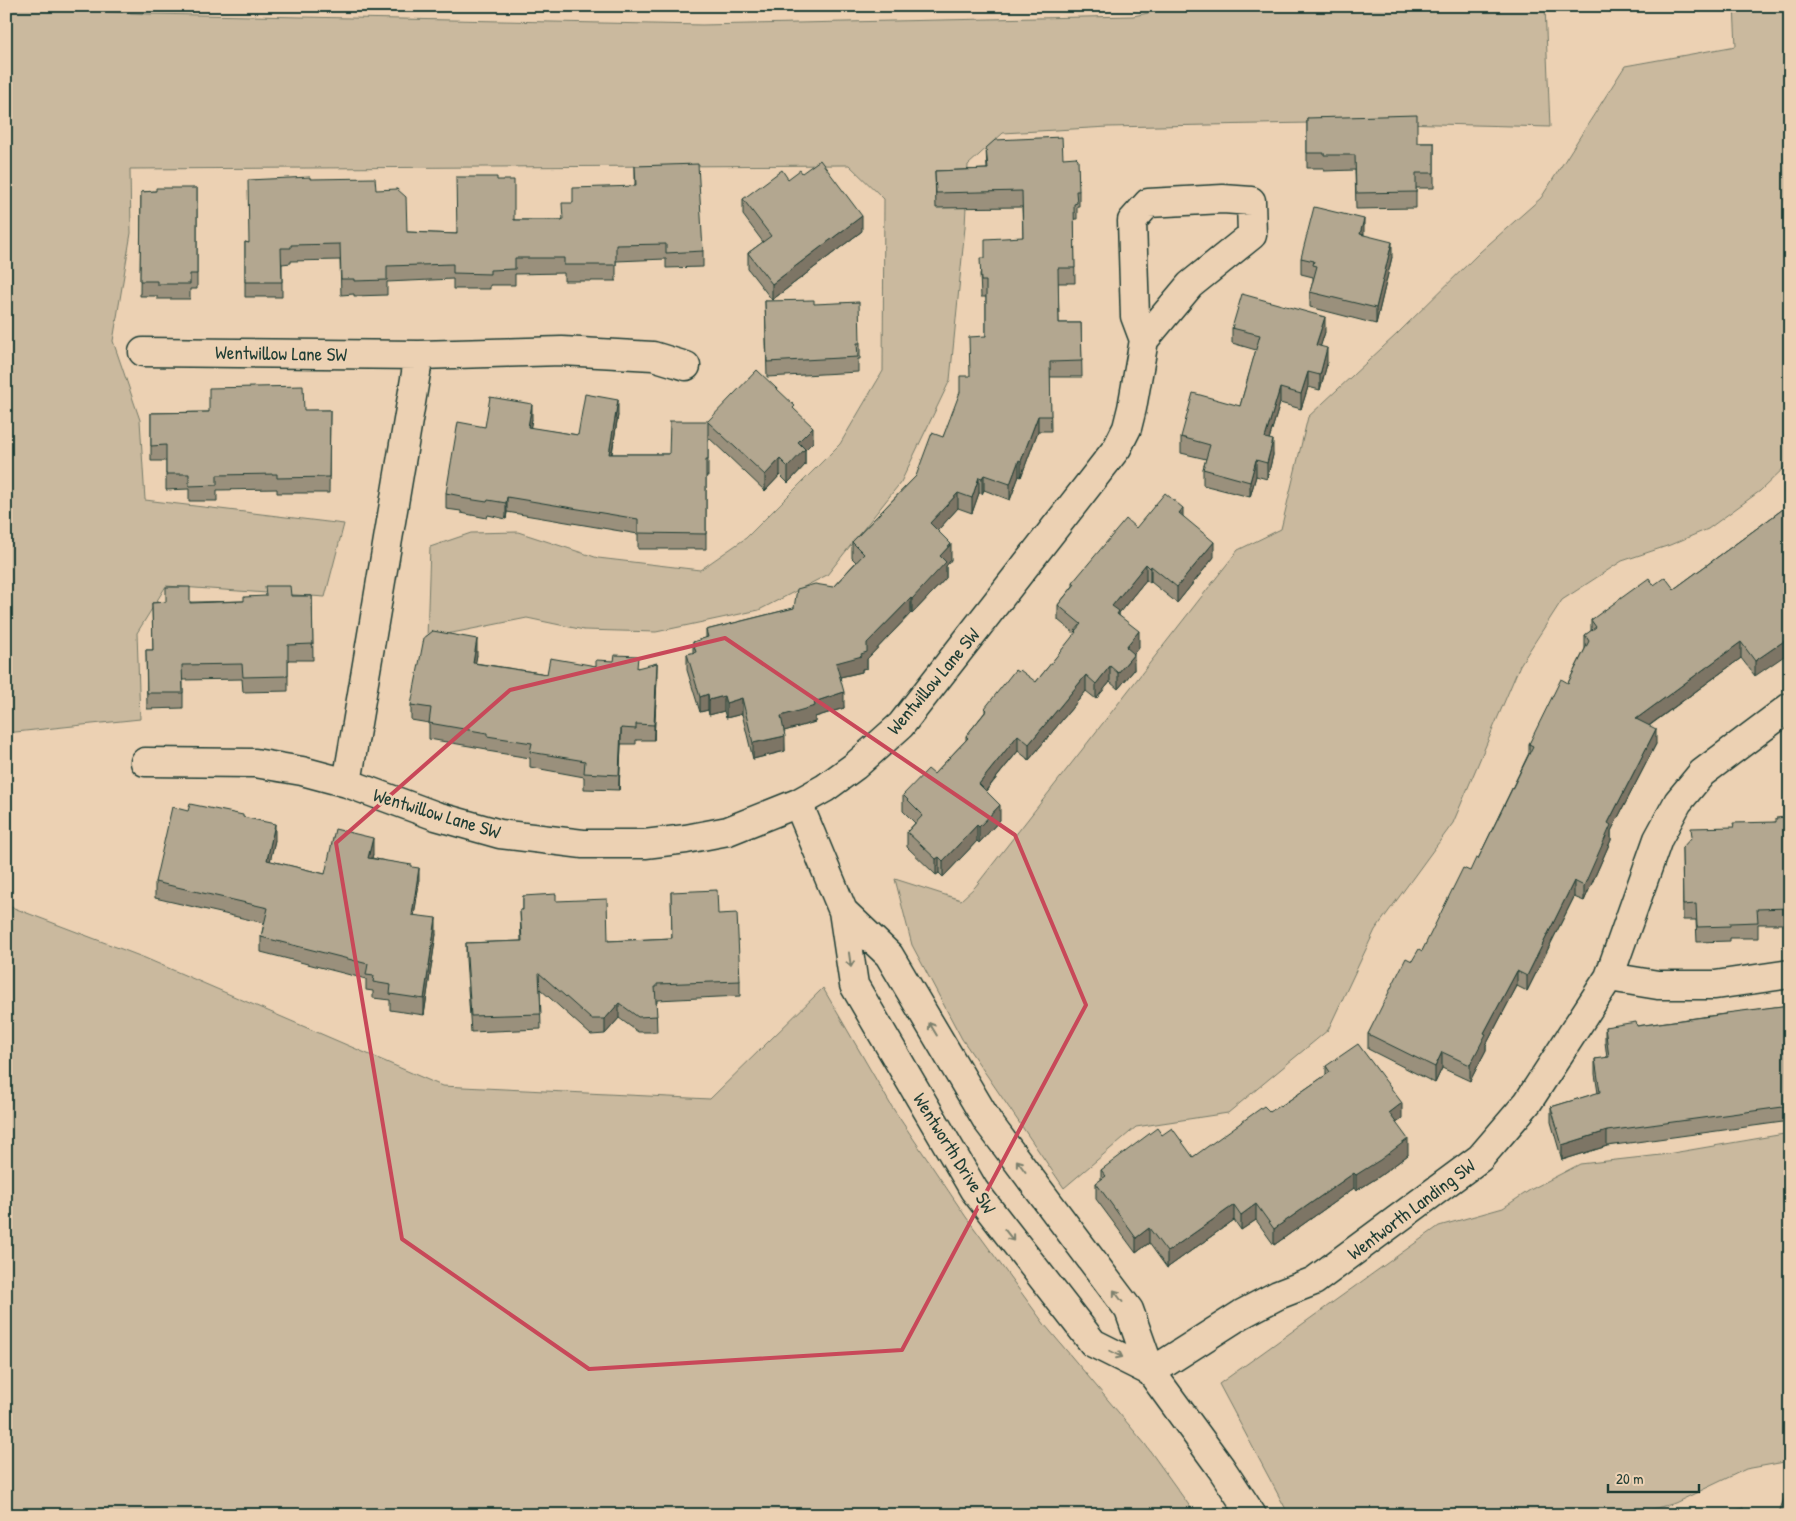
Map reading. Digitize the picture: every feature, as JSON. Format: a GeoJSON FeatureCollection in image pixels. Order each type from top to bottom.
{"type":"FeatureCollection","features":[{"type":"Feature","properties":{"kind":"street","name":"Wentwillow Lane SW"},"geometry":{"type":"LineString","coordinates":[[145,762],[254,763],[302,771],[348,783],[436,816],[500,834],[583,844],[645,844],[694,838],[728,831],[798,803],[825,788],[855,766],[901,725],[1117,448],[1127,428],[1132,408],[1144,340],[1190,285],[1252,235],[1251,202],[1223,199],[1148,203],[1132,222],[1135,316],[1144,340]]}},
{"type":"Feature","properties":{"kind":"street","name":"Wentwillow Lane SW"},"geometry":{"type":"LineString","coordinates":[[143,352],[419,355],[580,352],[653,356],[686,366]]}},
{"type":"Feature","properties":{"kind":"street"},"geometry":{"type":"LineString","coordinates":[[348,783],[419,355]]}},
{"type":"Feature","properties":{"kind":"street","name":"Wentworth Landing SW"},"geometry":{"type":"LineString","coordinates":[[1151,1372],[1242,1314],[1278,1295],[1314,1281],[1480,1158],[1528,1102],[1609,977],[1658,839],[1678,802],[1702,773],[1790,707]]}},
{"type":"Feature","properties":{"kind":"street","name":"Wentworth Drive SW"},"geometry":{"type":"LineString","coordinates":[[798,803],[843,911],[854,985],[974,1190],[1093,1343],[1151,1372]]}},
{"type":"Feature","properties":{"kind":"street","name":"Wentworth Drive SW"},"geometry":{"type":"LineString","coordinates":[[843,911],[889,955],[988,1122],[1129,1310],[1151,1372],[1221,1468],[1252,1515]]}},
{"type":"Feature","properties":{"kind":"street"},"geometry":{"type":"LineString","coordinates":[[1609,977],[1658,985],[1715,984],[1790,974]]}},
{"type":"Feature","properties":{"kind":"highlighted area"},"geometry":{"type":"Polygon","coordinates":[[[725,638],[1015,835],[1086,1005],[902,1350],[589,1369],[402,1239],[336,843],[510,690],[725,638]]]}},
{"type":"Feature","properties":{"kind":"shaded area"},"geometry":{"type":"Polygon","coordinates":[[[6,6],[150,14],[702,25],[1133,16],[1184,6],[1545,6],[1550,127],[1360,122],[1108,127],[1003,133],[968,165],[965,227],[950,380],[901,482],[827,575],[759,610],[656,632],[584,630],[527,618],[427,638],[430,547],[471,533],[518,532],[598,558],[700,570],[746,538],[840,444],[883,371],[884,199],[849,165],[130,169],[131,233],[113,341],[140,420],[145,500],[344,524],[325,597],[166,586],[137,633],[140,719],[6,733],[6,6]]]}},
{"type":"Feature","properties":{"kind":"shaded area"},"geometry":{"type":"Polygon","coordinates":[[[1734,6],[1790,6],[1790,462],[1760,491],[1708,529],[1670,545],[1622,561],[1562,600],[1520,665],[1453,823],[1375,930],[1328,1030],[1228,1113],[1136,1127],[1064,1188],[962,1039],[912,945],[895,879],[961,900],[975,887],[1238,550],[1281,529],[1308,417],[1397,334],[1480,252],[1541,198],[1625,66],[1736,46],[1734,6]]]}},
{"type":"Feature","properties":{"kind":"shaded area"},"geometry":{"type":"Polygon","coordinates":[[[6,905],[145,958],[442,1086],[710,1099],[823,988],[892,1107],[966,1217],[1045,1325],[1145,1444],[1196,1515],[161,1515],[154,1511],[6,1515],[6,905]]]}},
{"type":"Feature","properties":{"kind":"shaded area"},"geometry":{"type":"Polygon","coordinates":[[[1790,1133],[1790,1461],[1746,1469],[1675,1503],[1631,1515],[1289,1515],[1219,1384],[1439,1226],[1503,1208],[1530,1190],[1580,1164],[1661,1155],[1790,1133]]]}},
{"type":"Feature","properties":{"kind":"building"},"geometry":{"type":"Polygon","coordinates":[[[1417,115],[1417,143],[1434,143],[1434,173],[1416,173],[1416,192],[1356,193],[1355,155],[1307,153],[1307,118],[1417,115]]]}},
{"type":"Feature","properties":{"kind":"building"},"geometry":{"type":"Polygon","coordinates":[[[1062,137],[1063,158],[1076,157],[1078,159],[1079,191],[1076,191],[1077,203],[1074,204],[1075,268],[1058,268],[1059,323],[1081,323],[1082,361],[1050,362],[1051,416],[1038,416],[1010,484],[984,475],[982,478],[979,477],[972,498],[958,493],[930,523],[951,544],[940,556],[946,562],[867,643],[867,652],[861,654],[862,656],[836,663],[844,692],[814,702],[815,706],[781,716],[785,736],[753,743],[742,698],[726,703],[724,696],[709,700],[708,694],[700,697],[687,654],[696,652],[693,642],[708,637],[706,630],[794,608],[797,589],[815,584],[833,587],[864,554],[852,542],[916,476],[932,433],[943,437],[960,392],[960,376],[970,376],[969,337],[986,336],[986,281],[981,281],[980,258],[985,258],[985,239],[1023,237],[1022,191],[936,193],[935,171],[988,169],[986,148],[995,140],[1062,137]]]}},
{"type":"Feature","properties":{"kind":"building"},"geometry":{"type":"Polygon","coordinates":[[[820,160],[862,216],[772,284],[748,253],[771,236],[743,199],[782,170],[788,179],[800,170],[802,173],[820,160]]]}},
{"type":"Feature","properties":{"kind":"building"},"geometry":{"type":"Polygon","coordinates":[[[698,164],[703,251],[666,253],[666,244],[616,245],[616,265],[564,265],[564,258],[515,258],[515,269],[490,270],[490,274],[453,273],[453,264],[387,266],[387,280],[354,281],[354,279],[341,279],[340,244],[291,245],[291,248],[281,248],[282,282],[245,282],[245,242],[249,243],[248,180],[310,177],[310,179],[375,178],[376,190],[397,189],[406,197],[407,232],[457,234],[456,177],[497,177],[497,180],[514,180],[514,220],[563,220],[562,203],[573,203],[573,188],[636,186],[635,166],[698,164]]]}},
{"type":"Feature","properties":{"kind":"building"},"geometry":{"type":"Polygon","coordinates":[[[156,188],[197,188],[197,274],[190,274],[190,284],[157,284],[157,281],[140,281],[141,192],[156,191],[156,188]]]}},
{"type":"Feature","properties":{"kind":"building"},"geometry":{"type":"Polygon","coordinates":[[[1314,207],[1364,219],[1360,234],[1392,242],[1376,308],[1310,292],[1317,266],[1313,265],[1314,261],[1301,258],[1314,207]]]}},
{"type":"Feature","properties":{"kind":"building"},"geometry":{"type":"Polygon","coordinates":[[[1242,294],[1325,317],[1316,345],[1327,348],[1320,375],[1308,372],[1301,394],[1280,388],[1265,438],[1273,440],[1267,463],[1256,460],[1250,482],[1203,469],[1210,445],[1181,437],[1193,393],[1240,406],[1260,335],[1232,328],[1242,294]]]}},
{"type":"Feature","properties":{"kind":"building"},"geometry":{"type":"Polygon","coordinates":[[[814,300],[814,304],[859,302],[860,343],[857,343],[858,357],[767,362],[765,301],[814,300]]]}},
{"type":"Feature","properties":{"kind":"building"},"geometry":{"type":"Polygon","coordinates":[[[757,370],[795,406],[793,408],[813,427],[798,442],[805,449],[788,467],[780,459],[765,475],[708,422],[706,534],[638,533],[638,519],[507,497],[506,503],[488,500],[487,502],[461,498],[461,496],[446,493],[458,422],[485,427],[490,397],[532,404],[528,427],[578,435],[585,394],[618,400],[609,454],[669,454],[670,421],[708,421],[757,370]]]}},
{"type":"Feature","properties":{"kind":"building"},"geometry":{"type":"Polygon","coordinates":[[[303,386],[304,410],[330,410],[329,477],[277,478],[277,474],[217,475],[217,485],[189,486],[189,474],[166,474],[166,445],[151,446],[151,413],[209,412],[209,388],[303,386]]]}},
{"type":"Feature","properties":{"kind":"building"},"geometry":{"type":"Polygon","coordinates":[[[1165,493],[1183,508],[1179,513],[1214,542],[1177,587],[1146,564],[1112,606],[1119,611],[1117,614],[1139,631],[1126,647],[1134,654],[1118,673],[1110,666],[1096,684],[1086,675],[1029,744],[1018,735],[979,784],[1000,805],[979,827],[977,825],[943,861],[939,857],[936,859],[907,832],[923,815],[903,795],[928,769],[934,774],[968,738],[966,736],[987,710],[985,708],[1015,670],[1018,672],[1020,670],[1036,682],[1081,624],[1058,605],[1075,584],[1073,582],[1126,519],[1136,528],[1165,493]]]}},
{"type":"Feature","properties":{"kind":"building"},"geometry":{"type":"Polygon","coordinates":[[[1790,504],[1790,637],[1755,661],[1741,642],[1636,719],[1656,729],[1608,823],[1611,825],[1584,886],[1574,881],[1527,976],[1517,971],[1484,1033],[1486,1034],[1470,1065],[1442,1052],[1435,1067],[1368,1034],[1406,958],[1412,961],[1419,949],[1422,951],[1463,868],[1470,871],[1476,858],[1478,859],[1533,746],[1529,744],[1561,679],[1568,683],[1589,641],[1585,635],[1596,627],[1591,620],[1649,578],[1654,585],[1665,577],[1674,589],[1790,504]]]}},
{"type":"Feature","properties":{"kind":"building"},"geometry":{"type":"Polygon","coordinates":[[[265,586],[290,586],[291,596],[312,596],[313,644],[288,645],[288,676],[243,677],[242,664],[182,665],[183,693],[147,693],[146,650],[153,650],[152,603],[166,602],[166,587],[190,587],[190,603],[244,601],[244,597],[266,596],[265,586]]]}},
{"type":"Feature","properties":{"kind":"building"},"geometry":{"type":"Polygon","coordinates":[[[433,631],[477,639],[473,663],[547,674],[550,658],[596,666],[596,660],[614,661],[615,655],[638,656],[637,668],[657,663],[654,725],[636,724],[636,729],[621,728],[619,775],[584,773],[585,761],[530,752],[532,743],[487,736],[487,733],[429,723],[431,708],[411,705],[424,638],[433,631]]]}},
{"type":"Feature","properties":{"kind":"building"},"geometry":{"type":"Polygon","coordinates":[[[190,804],[275,824],[267,860],[325,874],[335,829],[373,838],[368,858],[412,865],[412,867],[419,868],[412,915],[436,918],[424,999],[390,994],[391,985],[373,982],[374,976],[366,975],[368,964],[261,937],[268,908],[155,882],[172,807],[188,811],[190,804]]]}},
{"type":"Feature","properties":{"kind":"building"},"geometry":{"type":"Polygon","coordinates":[[[1786,807],[1790,807],[1790,908],[1757,909],[1758,922],[1730,923],[1730,926],[1697,927],[1696,904],[1683,905],[1682,848],[1692,837],[1691,828],[1734,827],[1733,823],[1776,822],[1776,818],[1786,817],[1786,807]]]}},
{"type":"Feature","properties":{"kind":"building"},"geometry":{"type":"Polygon","coordinates":[[[717,890],[718,914],[737,913],[740,981],[657,984],[657,987],[655,987],[657,1016],[638,1017],[619,1003],[605,1019],[591,1019],[539,973],[541,1014],[471,1016],[466,943],[522,941],[520,910],[523,910],[523,896],[556,894],[556,901],[607,899],[608,941],[672,938],[671,892],[717,890]]]}},
{"type":"Feature","properties":{"kind":"building"},"geometry":{"type":"Polygon","coordinates":[[[1790,1005],[1790,1106],[1607,1131],[1562,1145],[1551,1107],[1600,1092],[1595,1059],[1609,1057],[1605,1027],[1636,1022],[1637,1026],[1790,1005]]]}},
{"type":"Feature","properties":{"kind":"building"},"geometry":{"type":"Polygon","coordinates":[[[1358,1044],[1402,1103],[1389,1113],[1408,1139],[1380,1160],[1356,1175],[1354,1173],[1274,1229],[1256,1204],[1241,1215],[1234,1205],[1167,1252],[1149,1228],[1136,1238],[1096,1183],[1106,1176],[1101,1170],[1157,1128],[1162,1135],[1172,1128],[1193,1157],[1264,1106],[1270,1112],[1281,1106],[1330,1072],[1326,1066],[1358,1044]]]}},
{"type":"Feature","properties":{"kind":"building"},"geometry":{"type":"Polygon","coordinates":[[[1790,1483],[1790,1515],[1778,1515],[1790,1483]]]}},
{"type":"Feature","properties":{"kind":"building"},"geometry":{"type":"Polygon","coordinates":[[[1743,1508],[1746,1515],[1720,1515],[1743,1508]]]}}]}
